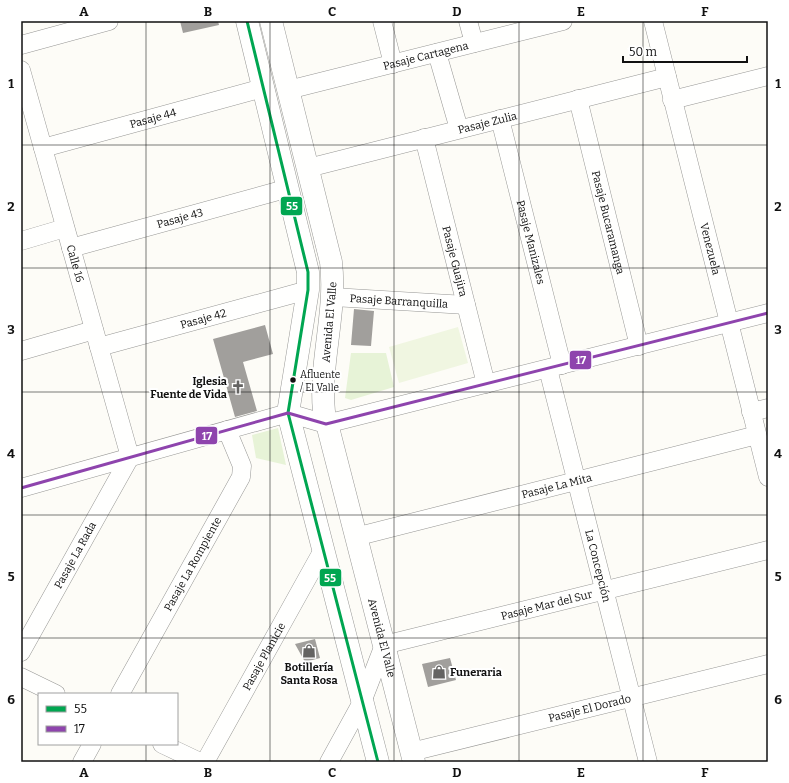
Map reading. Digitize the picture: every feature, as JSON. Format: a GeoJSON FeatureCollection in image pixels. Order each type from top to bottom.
{"type":"FeatureCollection","features":[{"type":"Feature","properties":{"kind":"street"},"geometry":{"type":"LineString","coordinates":[[21,45],[109,21]]}},
{"type":"Feature","properties":{"kind":"street"},"geometry":{"type":"LineString","coordinates":[[247,21],[289,188],[308,272],[308,290],[288,413],[378,762]]}},
{"type":"Feature","properties":{"kind":"street","name":"Avenida El Valle"},"geometry":{"type":"LineString","coordinates":[[271,21],[329,251],[333,297],[322,388],[326,424],[413,757]]}},
{"type":"Feature","properties":{"kind":"street"},"geometry":{"type":"LineString","coordinates":[[382,21],[393,64]]}},
{"type":"Feature","properties":{"kind":"street"},"geometry":{"type":"LineString","coordinates":[[468,21],[474,43]]}},
{"type":"Feature","properties":{"kind":"street","name":"Venezuela"},"geometry":{"type":"LineString","coordinates":[[654,21],[672,100],[729,323],[760,410],[757,435],[768,477]]}},
{"type":"Feature","properties":{"kind":"street","name":"Pasaje Cartagena"},"geometry":{"type":"LineString","coordinates":[[288,90],[557,22]]}},
{"type":"Feature","properties":{"kind":"street"},"geometry":{"type":"LineString","coordinates":[[437,53],[459,129]]}},
{"type":"Feature","properties":{"kind":"street","name":"Calle 16"},"geometry":{"type":"LineString","coordinates":[[21,70],[29,128],[43,148],[130,457]]}},
{"type":"Feature","properties":{"kind":"street","name":"Pasaje Zulia"},"geometry":{"type":"LineString","coordinates":[[308,168],[667,77]]}},
{"type":"Feature","properties":{"kind":"street"},"geometry":{"type":"LineString","coordinates":[[672,100],[767,82]]}},
{"type":"Feature","properties":{"kind":"street","name":"Pasaje 44"},"geometry":{"type":"LineString","coordinates":[[43,148],[263,88]]}},
{"type":"Feature","properties":{"kind":"street","name":"Pasaje Bucaramanga"},"geometry":{"type":"LineString","coordinates":[[578,99],[639,346]]}},
{"type":"Feature","properties":{"kind":"street","name":"Pasaje Manizales"},"geometry":{"type":"LineString","coordinates":[[500,119],[555,367]]}},
{"type":"Feature","properties":{"kind":"street","name":"Pasaje Guajira"},"geometry":{"type":"LineString","coordinates":[[424,138],[486,384]]}},
{"type":"Feature","properties":{"kind":"street","name":"Pasaje 43"},"geometry":{"type":"LineString","coordinates":[[71,248],[289,188]]}},
{"type":"Feature","properties":{"kind":"street"},"geometry":{"type":"LineString","coordinates":[[21,241],[65,228]]}},
{"type":"Feature","properties":{"kind":"street","name":"Pasaje 42"},"geometry":{"type":"LineString","coordinates":[[99,347],[308,290]]}},
{"type":"Feature","properties":{"kind":"street","name":"Pasaje Barranquilla"},"geometry":{"type":"LineString","coordinates":[[333,297],[466,305]]}},
{"type":"Feature","properties":{"kind":"street"},"geometry":{"type":"LineString","coordinates":[[21,488],[288,413],[326,424],[768,313]]}},
{"type":"Feature","properties":{"kind":"street"},"geometry":{"type":"LineString","coordinates":[[21,351],[94,330]]}},
{"type":"Feature","properties":{"kind":"street","name":"La Concepción"},"geometry":{"type":"LineString","coordinates":[[555,367],[577,481],[648,762]]}},
{"type":"Feature","properties":{"kind":"street","name":"Pasaje La Rompiente"},"geometry":{"type":"LineString","coordinates":[[121,693],[241,477],[242,466],[227,430]]}},
{"type":"Feature","properties":{"kind":"street","name":"Pasaje La Mita"},"geometry":{"type":"LineString","coordinates":[[356,537],[757,435]]}},
{"type":"Feature","properties":{"kind":"street","name":"Pasaje La Rada"},"geometry":{"type":"LineString","coordinates":[[21,652],[130,457]]}},
{"type":"Feature","properties":{"kind":"street","name":"Pasaje Planicie"},"geometry":{"type":"LineString","coordinates":[[205,762],[323,550]]}},
{"type":"Feature","properties":{"kind":"street","name":"Pasaje Mar del Sur"},"geometry":{"type":"LineString","coordinates":[[384,645],[768,550]]}},
{"type":"Feature","properties":{"kind":"street"},"geometry":{"type":"LineString","coordinates":[[329,762],[362,702],[384,645]]}},
{"type":"Feature","properties":{"kind":"street","name":"Pasaje El Dorado"},"geometry":{"type":"LineString","coordinates":[[413,757],[632,698],[768,664]]}},
{"type":"Feature","properties":{"kind":"street"},"geometry":{"type":"LineString","coordinates":[[21,677],[54,693]]}},
{"type":"Feature","properties":{"kind":"street"},"geometry":{"type":"LineString","coordinates":[[82,762],[91,745]]}},
{"type":"Feature","properties":{"kind":"street"},"geometry":{"type":"LineString","coordinates":[[164,745],[200,762]]}},
{"type":"Feature","properties":{"kind":"green space"},"geometry":{"type":"Polygon","coordinates":[[[458,327],[468,363],[399,383],[389,347],[458,327]]]}},
{"type":"Feature","properties":{"kind":"green space"},"geometry":{"type":"Polygon","coordinates":[[[351,353],[386,353],[394,387],[351,400],[345,398],[351,353]]]}},
{"type":"Feature","properties":{"kind":"green space"},"geometry":{"type":"Polygon","coordinates":[[[278,428],[286,465],[256,458],[252,435],[278,428]]]}},
{"type":"Feature","properties":{"kind":"building"},"geometry":{"type":"Polygon","coordinates":[[[180,21],[218,21],[219,25],[183,33],[180,21]]]}},
{"type":"Feature","properties":{"kind":"building"},"geometry":{"type":"Polygon","coordinates":[[[354,309],[374,311],[371,346],[351,345],[354,309]]]}},
{"type":"Feature","properties":{"kind":"building","name":"Iglesia Fuente de Vida"},"geometry":{"type":"Polygon","coordinates":[[[265,325],[273,354],[243,362],[257,411],[235,417],[213,339],[265,325]]]}},
{"type":"Feature","properties":{"kind":"building","name":"Botillería Santa Rosa"},"geometry":{"type":"Polygon","coordinates":[[[315,639],[320,658],[305,662],[295,644],[315,639]]]}},
{"type":"Feature","properties":{"kind":"building","name":"Funeraria"},"geometry":{"type":"Polygon","coordinates":[[[450,658],[456,680],[428,687],[422,664],[450,658]]]}},
{"type":"Feature","properties":{"kind":"transit line","name":"55"},"geometry":{"type":"LineString","coordinates":[[247,21],[308,272],[308,290],[288,413],[378,762]]}},
{"type":"Feature","properties":{"kind":"transit line","name":"17"},"geometry":{"type":"LineString","coordinates":[[21,488],[288,413],[326,424],[768,313]]}},
{"type":"Feature","properties":{"kind":"place","name":"Afluente / El Valle"},"geometry":{"type":"Point","coordinates":[293,380]}},
{"type":"Feature","properties":{"kind":"place","name":"Iglesia Fuente de Vida"},"geometry":{"type":"Point","coordinates":[238,387]}},
{"type":"Feature","properties":{"kind":"place","name":"Botillería Santa Rosa"},"geometry":{"type":"Point","coordinates":[309,651]}},
{"type":"Feature","properties":{"kind":"place","name":"Funeraria"},"geometry":{"type":"Point","coordinates":[439,672]}}]}
